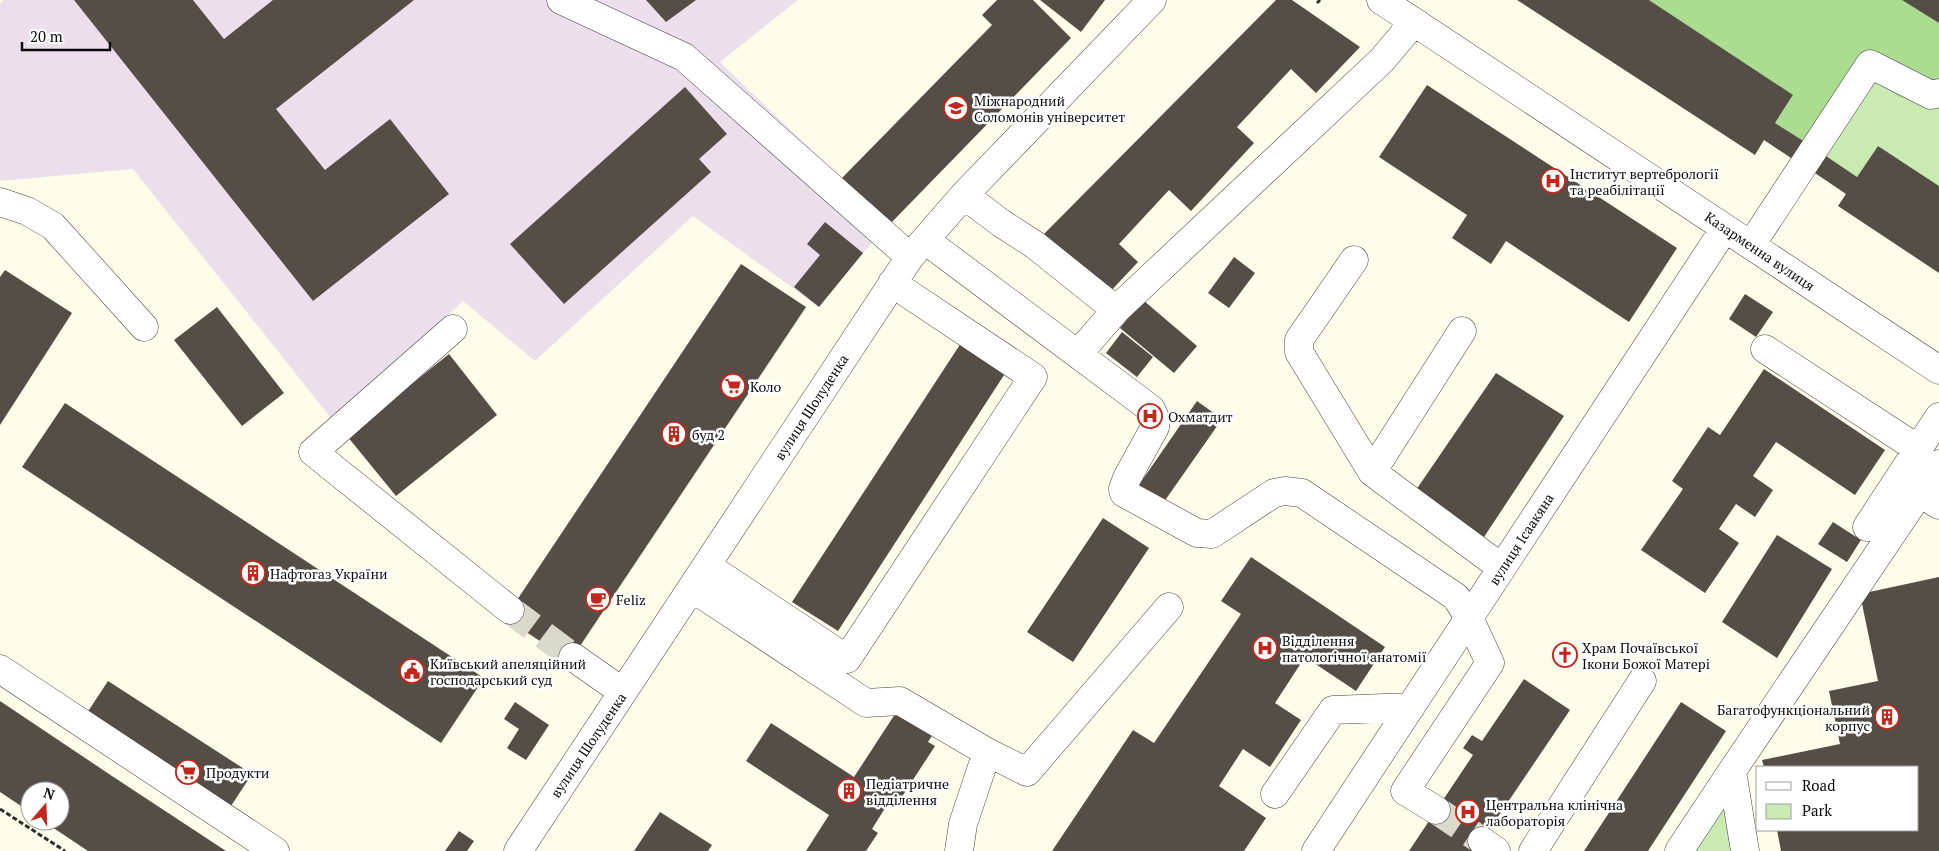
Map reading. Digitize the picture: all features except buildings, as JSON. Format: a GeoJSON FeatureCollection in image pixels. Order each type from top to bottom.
{"type":"FeatureCollection","features":[{"type":"Feature","properties":{"kind":"street"},"geometry":{"type":"LineString","coordinates":[[562,0],[684,57],[917,248],[1078,354],[1151,409],[1156,420],[1152,434],[1124,485],[1124,493],[1197,533],[1204,534],[1212,534],[1274,493],[1285,491],[1302,493],[1456,597],[1469,618],[1490,663],[1405,792],[1436,810]]}},
{"type":"Feature","properties":{"kind":"street","name":"вулиця Шолуденка"},"geometry":{"type":"LineString","coordinates":[[518,851],[892,283],[917,248],[964,195],[1152,0]]}},
{"type":"Feature","properties":{"kind":"street","name":"Казарменна вулиця"},"geometry":{"type":"LineString","coordinates":[[1381,0],[1939,370]]}},
{"type":"Feature","properties":{"kind":"street"},"geometry":{"type":"LineString","coordinates":[[1078,354],[1116,310],[1382,60],[1414,22]]}},
{"type":"Feature","properties":{"kind":"street"},"geometry":{"type":"LineString","coordinates":[[1751,245],[1870,64],[1931,95],[1939,93]]}},
{"type":"Feature","properties":{"kind":"street"},"geometry":{"type":"LineString","coordinates":[[964,195],[1001,223],[1035,244],[1116,310]]}},
{"type":"Feature","properties":{"kind":"street"},"geometry":{"type":"LineString","coordinates":[[0,202],[27,211],[53,226],[144,327]]}},
{"type":"Feature","properties":{"kind":"street","name":"вулиця Ісаакяна"},"geometry":{"type":"LineString","coordinates":[[1316,851],[1725,228]]}},
{"type":"Feature","properties":{"kind":"street"},"geometry":{"type":"LineString","coordinates":[[1354,260],[1299,340],[1299,352],[1372,472],[1502,568]]}},
{"type":"Feature","properties":{"kind":"street"},"geometry":{"type":"LineString","coordinates":[[706,566],[846,659],[1027,386],[1032,377],[892,283]]}},
{"type":"Feature","properties":{"kind":"street"},"geometry":{"type":"LineString","coordinates":[[453,329],[313,452],[510,610]]}},
{"type":"Feature","properties":{"kind":"street"},"geometry":{"type":"LineString","coordinates":[[1372,472],[1462,331]]}},
{"type":"Feature","properties":{"kind":"street"},"geometry":{"type":"LineString","coordinates":[[1765,349],[1928,457]]}},
{"type":"Feature","properties":{"kind":"street"},"geometry":{"type":"LineString","coordinates":[[1679,851],[1732,771],[1929,498],[1928,457],[1939,417]]}},
{"type":"Feature","properties":{"kind":"street"},"geometry":{"type":"LineString","coordinates":[[1866,527],[1928,457]]}},
{"type":"Feature","properties":{"kind":"street"},"geometry":{"type":"LineString","coordinates":[[692,588],[866,703],[900,701],[987,752],[1027,772],[1169,606]]}},
{"type":"Feature","properties":{"kind":"street"},"geometry":{"type":"LineString","coordinates":[[573,657],[623,692]]}},
{"type":"Feature","properties":{"kind":"street"},"geometry":{"type":"LineString","coordinates":[[0,669],[275,851]]}},
{"type":"Feature","properties":{"kind":"street"},"geometry":{"type":"LineString","coordinates":[[1533,851],[1642,681]]}},
{"type":"Feature","properties":{"kind":"street"},"geometry":{"type":"LineString","coordinates":[[1275,794],[1333,710],[1411,708]]}},
{"type":"Feature","properties":{"kind":"street"},"geometry":{"type":"LineString","coordinates":[[960,851],[963,824],[987,752]]}},
{"type":"Feature","properties":{"kind":"street"},"geometry":{"type":"LineString","coordinates":[[1732,771],[1745,851]]}},
{"type":"Feature","properties":{"kind":"path"},"geometry":{"type":"LineString","coordinates":[[0,809],[65,851]]}},
{"type":"Feature","properties":{"kind":"shaded area"},"geometry":{"type":"Polygon","coordinates":[[[3,0],[798,0],[720,62],[889,225],[863,253],[819,307],[693,216],[535,361],[463,301],[334,422],[133,169],[0,181],[0,4],[3,0]]]}},
{"type":"Feature","properties":{"kind":"green space"},"geometry":{"type":"Polygon","coordinates":[[[1649,0],[1939,0],[1939,109],[1899,97],[1878,81],[1856,102],[1805,142],[1775,123],[1793,96],[1649,0]]]}},
{"type":"Feature","properties":{"kind":"green space"},"geometry":{"type":"Polygon","coordinates":[[[1939,0],[1939,186],[1878,146],[1850,187],[1770,131],[1793,96],[1939,0]]]}},
{"type":"Feature","properties":{"kind":"green space"},"geometry":{"type":"Polygon","coordinates":[[[1726,800],[1734,851],[1694,851],[1726,800]]]}},
{"type":"Feature","properties":{"kind":"tunnel"},"geometry":{"type":"LineString","coordinates":[[510,610],[573,657]]}},
{"type":"Feature","properties":{"kind":"tunnel"},"geometry":{"type":"LineString","coordinates":[[1436,810],[1482,841]]}},
{"type":"Feature","properties":{"kind":"place","name":"Міжнародний Соломонів університет"},"geometry":{"type":"Point","coordinates":[956,108]}},
{"type":"Feature","properties":{"kind":"place","name":"Інститут вертебрології та реабілітації"},"geometry":{"type":"Point","coordinates":[1553,181]}},
{"type":"Feature","properties":{"kind":"place","name":"Коло"},"geometry":{"type":"Point","coordinates":[733,386]}},
{"type":"Feature","properties":{"kind":"place","name":"Охматдит"},"geometry":{"type":"Point","coordinates":[1150,416]}},
{"type":"Feature","properties":{"kind":"place","name":"буд 2"},"geometry":{"type":"Point","coordinates":[674,434]}},
{"type":"Feature","properties":{"kind":"place","name":"Нафтогаз України"},"geometry":{"type":"Point","coordinates":[253,573]}},
{"type":"Feature","properties":{"kind":"place","name":"Feliz"},"geometry":{"type":"Point","coordinates":[598,599]}},
{"type":"Feature","properties":{"kind":"place","name":"Відділення патологічної анатомії"},"geometry":{"type":"Point","coordinates":[1265,648]}},
{"type":"Feature","properties":{"kind":"place","name":"Храм Почаївської Ікони Божої Матері"},"geometry":{"type":"Point","coordinates":[1565,655]}},
{"type":"Feature","properties":{"kind":"place","name":"Київський апеляційний господарський суд"},"geometry":{"type":"Point","coordinates":[412,671]}},
{"type":"Feature","properties":{"kind":"place","name":"Багатофункціональний корпус"},"geometry":{"type":"Point","coordinates":[1887,717]}},
{"type":"Feature","properties":{"kind":"place","name":"Продукти"},"geometry":{"type":"Point","coordinates":[188,772]}},
{"type":"Feature","properties":{"kind":"place","name":"Педіатричне відділення"},"geometry":{"type":"Point","coordinates":[849,791]}},
{"type":"Feature","properties":{"kind":"place","name":"Центральна клінічна лабораторія"},"geometry":{"type":"Point","coordinates":[1468,812]}}]}
